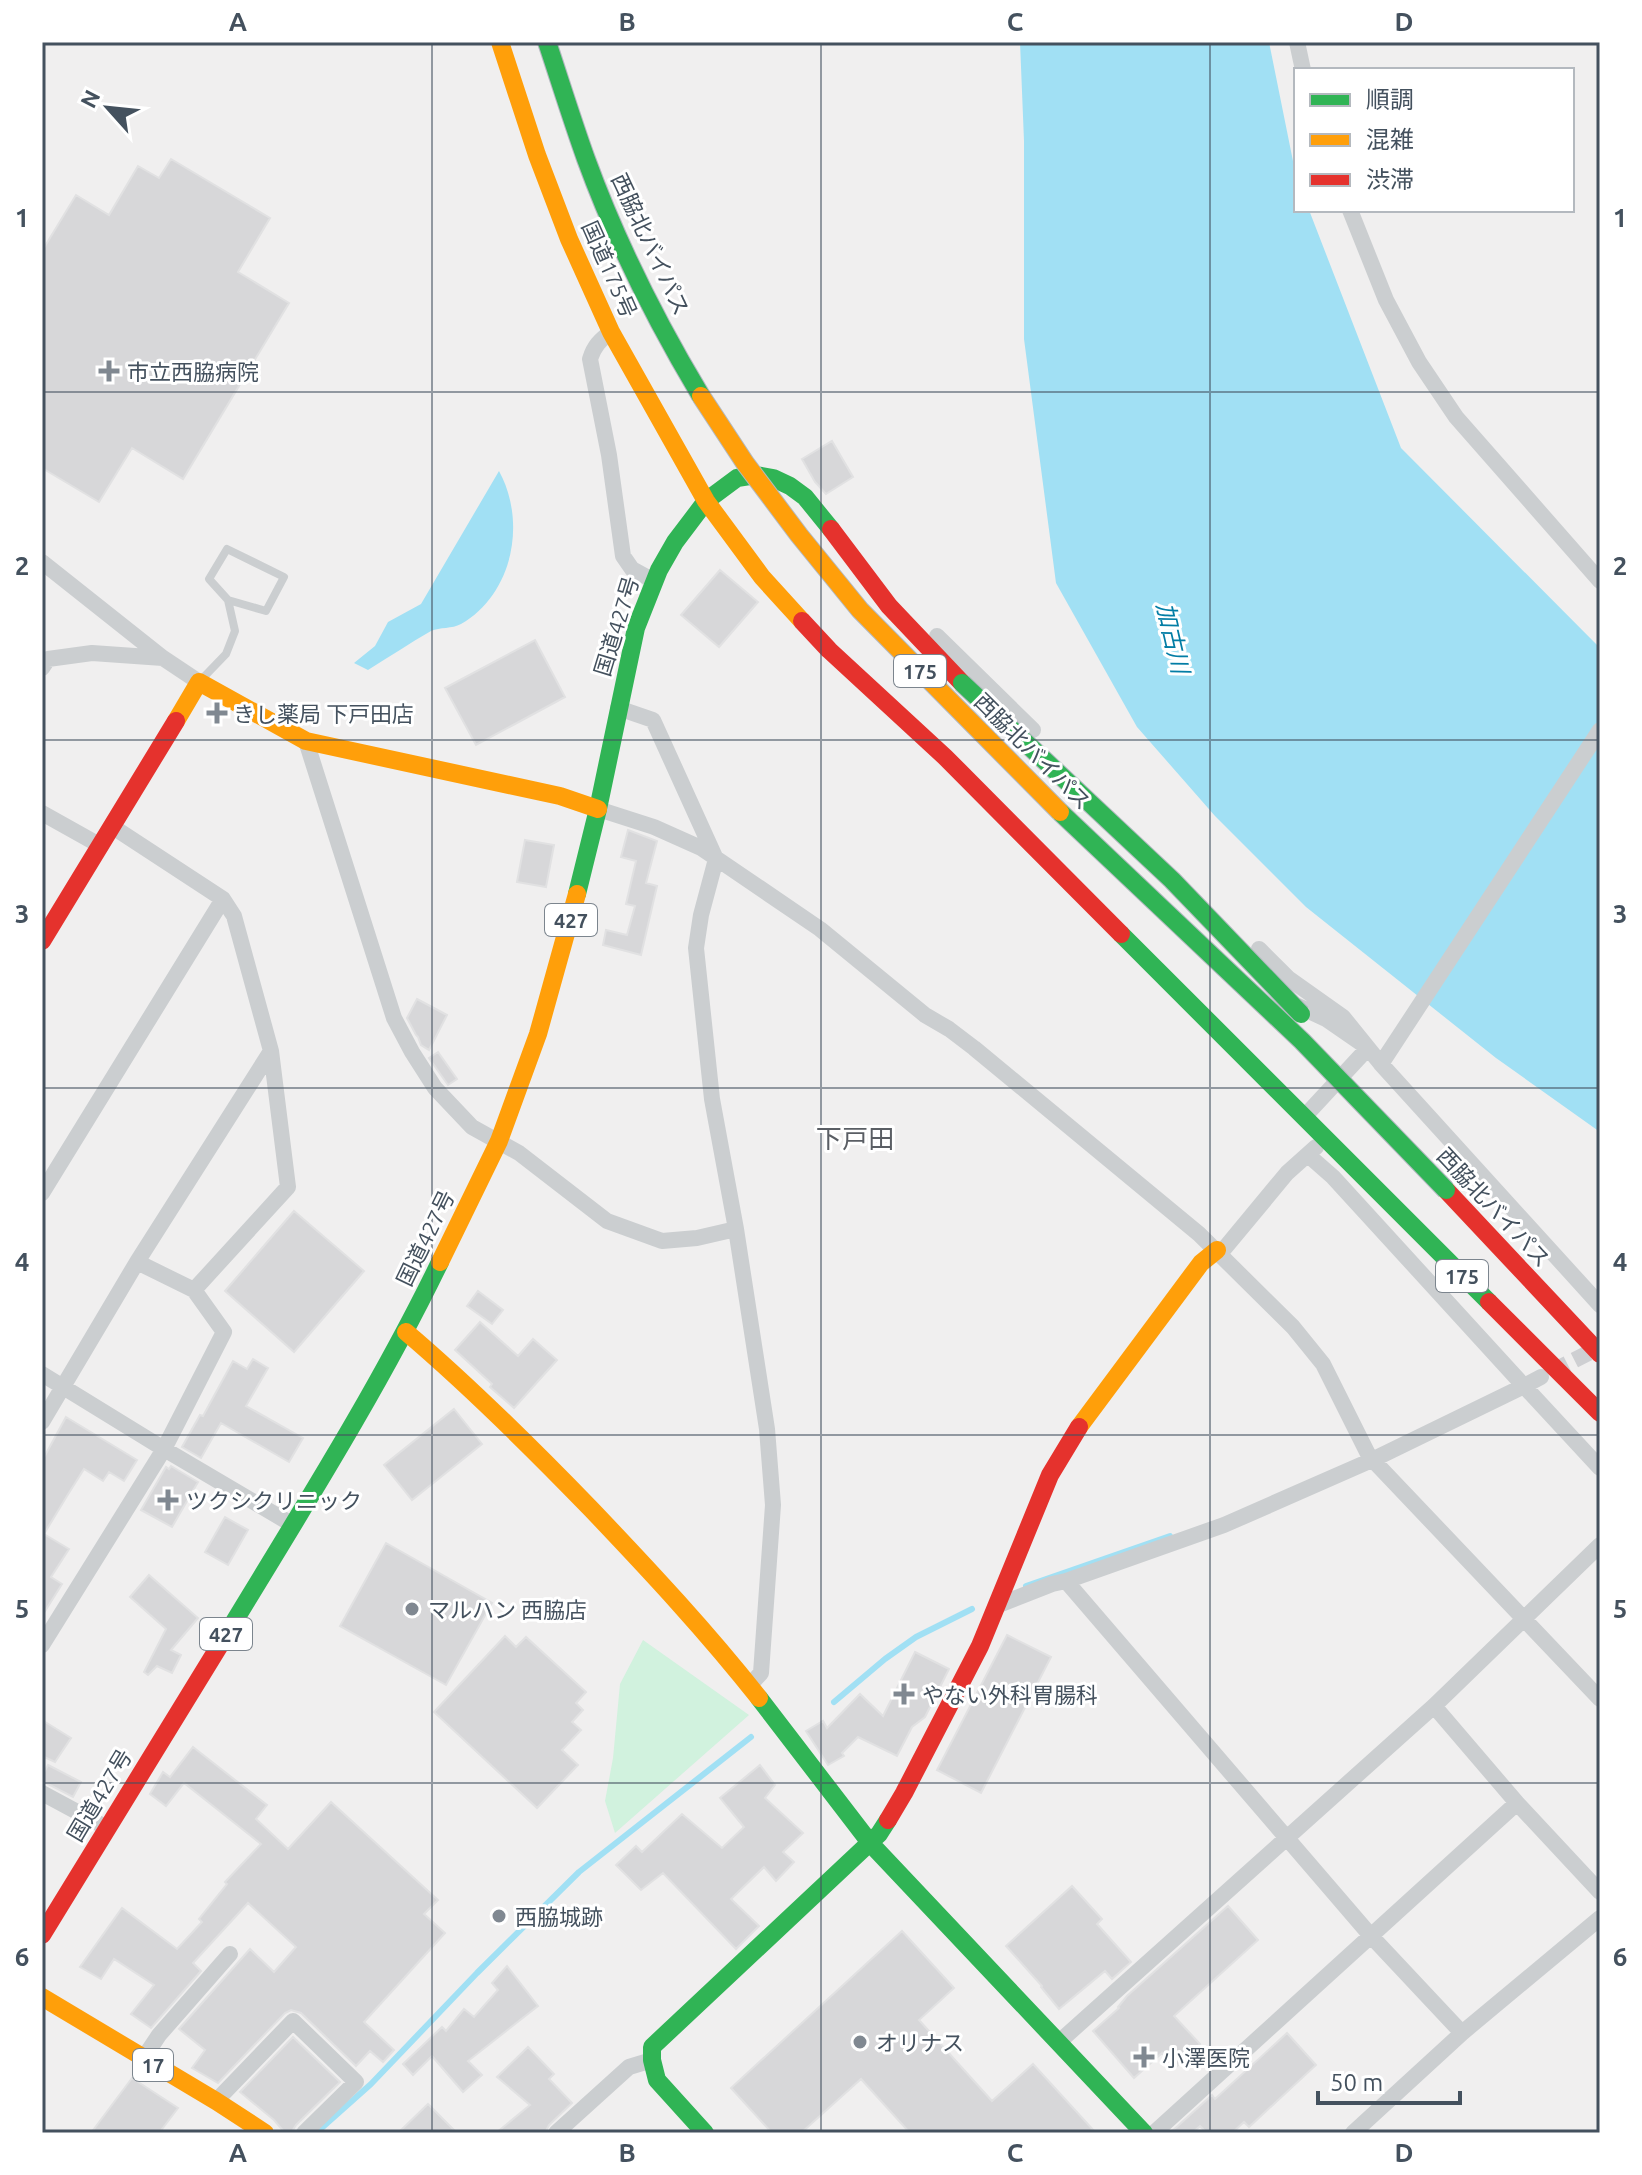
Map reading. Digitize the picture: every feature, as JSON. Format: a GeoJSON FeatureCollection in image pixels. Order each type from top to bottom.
{"type":"FeatureCollection","features":[{"type":"Feature","properties":{"kind":"main road","name":"国道175号"},"geometry":{"type":"LineString","coordinates":[[500,42],[537,155],[611,332],[706,501]]}},
{"type":"Feature","properties":{"kind":"main road","name":"西脇北バイパス"},"geometry":{"type":"LineString","coordinates":[[547,42],[586,159],[621,245],[666,335],[745,463],[799,535],[860,610],[967,720],[1072,824],[1451,1184],[1600,1354]]}},
{"type":"Feature","properties":{"kind":"main road","name":"175"},"geometry":{"type":"LineString","coordinates":[[1600,1335],[1451,1184],[1332,1046],[1172,880],[962,683],[889,606],[805,497],[773,478],[756,475],[737,478],[706,501],[762,577],[829,650],[945,757],[1600,1413]]}},
{"type":"Feature","properties":{"kind":"main road","name":"国道427号"},"geometry":{"type":"LineString","coordinates":[[42,1935],[293,1525],[406,1332],[499,1141],[538,1034],[563,948],[598,809],[636,628],[654,581],[675,542],[706,501]]}},
{"type":"Feature","properties":{"kind":"main road"},"geometry":{"type":"LineString","coordinates":[[42,941],[199,682],[306,741],[560,796],[598,809]]}},
{"type":"Feature","properties":{"kind":"main road"},"geometry":{"type":"LineString","coordinates":[[705,2133],[657,2080],[652,2047],[879,1834],[904,1793],[980,1646],[1050,1475],[1076,1431],[1201,1263],[1217,1250]]}},
{"type":"Feature","properties":{"kind":"main road"},"geometry":{"type":"LineString","coordinates":[[406,1332],[457,1375],[547,1463],[673,1595],[749,1686],[871,1844],[1144,2133]]}},
{"type":"Feature","properties":{"kind":"main road","name":"17"},"geometry":{"type":"LineString","coordinates":[[42,1997],[265,2133]]}},
{"type":"Feature","properties":{"kind":"street"},"geometry":{"type":"LineString","coordinates":[[1297,42],[1303,68]]}},
{"type":"Feature","properties":{"kind":"street"},"geometry":{"type":"LineString","coordinates":[[1351,212],[1386,300],[1419,362],[1456,417],[1600,581]]}},
{"type":"Feature","properties":{"kind":"street"},"geometry":{"type":"LineString","coordinates":[[611,332],[593,348],[590,359],[609,455],[623,556],[632,569],[654,581]]}},
{"type":"Feature","properties":{"kind":"street"},"geometry":{"type":"LineString","coordinates":[[42,562],[163,658],[199,682]]}},
{"type":"Feature","properties":{"kind":"street"},"geometry":{"type":"LineString","coordinates":[[859,569],[904,646],[962,707],[1266,988],[1281,999],[1326,1019],[1368,1048]]}},
{"type":"Feature","properties":{"kind":"street"},"geometry":{"type":"LineString","coordinates":[[937,636],[1288,978],[1343,1017],[1381,1064],[1600,1305]]}},
{"type":"Feature","properties":{"kind":"street"},"geometry":{"type":"LineString","coordinates":[[42,668],[48,659],[92,653],[163,658]]}},
{"type":"Feature","properties":{"kind":"street"},"geometry":{"type":"LineString","coordinates":[[618,708],[653,720],[716,859],[696,948],[703,1028],[767,1429],[773,1505],[761,1673],[749,1686]]}},
{"type":"Feature","properties":{"kind":"street"},"geometry":{"type":"LineString","coordinates":[[1381,1064],[1600,730]]}},
{"type":"Feature","properties":{"kind":"street"},"geometry":{"type":"LineString","coordinates":[[306,741],[394,1018],[435,1088],[472,1127],[519,1153],[607,1221],[662,1241],[697,1238],[736,1229]]}},
{"type":"Feature","properties":{"kind":"street"},"geometry":{"type":"LineString","coordinates":[[598,809],[654,827],[701,848],[820,929],[925,1015],[974,1048],[1182,1218],[1293,1327],[1323,1364],[1369,1455],[1600,1699]]}},
{"type":"Feature","properties":{"kind":"street"},"geometry":{"type":"LineString","coordinates":[[42,813],[101,846]]}},
{"type":"Feature","properties":{"kind":"street"},"geometry":{"type":"LineString","coordinates":[[113,827],[223,899],[234,916],[271,1051],[288,1187],[194,1290]]}},
{"type":"Feature","properties":{"kind":"street"},"geometry":{"type":"LineString","coordinates":[[42,1193],[223,899]]}},
{"type":"Feature","properties":{"kind":"street"},"geometry":{"type":"LineString","coordinates":[[1305,1116],[1368,1048]]}},
{"type":"Feature","properties":{"kind":"street"},"geometry":{"type":"LineString","coordinates":[[42,1422],[137,1262],[271,1051]]}},
{"type":"Feature","properties":{"kind":"street"},"geometry":{"type":"LineString","coordinates":[[1217,1250],[1224,1249],[1287,1173],[1325,1138]]}},
{"type":"Feature","properties":{"kind":"street"},"geometry":{"type":"LineString","coordinates":[[1308,1155],[1333,1177],[1600,1468]]}},
{"type":"Feature","properties":{"kind":"street"},"geometry":{"type":"LineString","coordinates":[[42,1645],[164,1449],[224,1332],[194,1290],[137,1262]]}},
{"type":"Feature","properties":{"kind":"street"},"geometry":{"type":"LineString","coordinates":[[42,1374],[293,1525]]}},
{"type":"Feature","properties":{"kind":"street"},"geometry":{"type":"LineString","coordinates":[[996,1606],[1224,1525],[1541,1377]]}},
{"type":"Feature","properties":{"kind":"street"},"geometry":{"type":"LineString","coordinates":[[1059,2042],[1434,1706],[1600,1545]]}},
{"type":"Feature","properties":{"kind":"street"},"geometry":{"type":"LineString","coordinates":[[1066,1581],[1371,1936],[1462,2033]]}},
{"type":"Feature","properties":{"kind":"street"},"geometry":{"type":"LineString","coordinates":[[1434,1706],[1517,1803],[1600,1892]]}},
{"type":"Feature","properties":{"kind":"street"},"geometry":{"type":"LineString","coordinates":[[42,1793],[107,1828]]}},
{"type":"Feature","properties":{"kind":"street"},"geometry":{"type":"LineString","coordinates":[[1154,2133],[1517,1803]]}},
{"type":"Feature","properties":{"kind":"street"},"geometry":{"type":"LineString","coordinates":[[1353,2133],[1462,2033],[1600,1918]]}},
{"type":"Feature","properties":{"kind":"street"},"geometry":{"type":"LineString","coordinates":[[143,2059],[159,2035],[230,1954]]}},
{"type":"Feature","properties":{"kind":"street"},"geometry":{"type":"LineString","coordinates":[[216,2101],[293,2021],[356,2082],[304,2133]]}},
{"type":"Feature","properties":{"kind":"street"},"geometry":{"type":"LineString","coordinates":[[556,2133],[629,2067],[652,2060]]}},
{"type":"Feature","properties":{"kind":"lane"},"geometry":{"type":"LineString","coordinates":[[199,682],[226,654],[235,631],[228,600],[209,579],[227,549],[284,577],[266,611],[228,600]]}},
{"type":"Feature","properties":{"kind":"green space"},"geometry":{"type":"Polygon","coordinates":[[[643,1640],[749,1715],[615,1833],[605,1801],[613,1758],[620,1684],[643,1640]]]}},
{"type":"Feature","properties":{"kind":"water","name":"加古川"},"geometry":{"type":"Polygon","coordinates":[[[1020,42],[1269,42],[1294,166],[1294,212],[1310,212],[1401,448],[1600,648],[1600,1132],[1496,1058],[1306,907],[1215,816],[1137,727],[1056,583],[1024,339],[1024,141],[1020,42]]]}},
{"type":"Feature","properties":{"kind":"water"},"geometry":{"type":"Polygon","coordinates":[[[499,471],[508,491],[513,534],[510,555],[493,595],[479,611],[461,624],[431,631],[368,670],[354,663],[375,646],[388,622],[421,604],[499,471]]]}},
{"type":"Feature","properties":{"kind":"building"},"geometry":{"type":"Polygon","coordinates":[[[171,159],[270,218],[238,272],[289,303],[183,479],[132,448],[99,502],[42,468],[42,251],[76,195],[109,215],[138,166],[159,178],[171,159]]]}},
{"type":"Feature","properties":{"kind":"building"},"geometry":{"type":"Polygon","coordinates":[[[832,441],[853,477],[826,494],[802,459],[832,441]]]}},
{"type":"Feature","properties":{"kind":"building"},"geometry":{"type":"Polygon","coordinates":[[[720,570],[758,602],[719,647],[681,615],[720,570]]]}},
{"type":"Feature","properties":{"kind":"building"},"geometry":{"type":"Polygon","coordinates":[[[535,640],[565,697],[476,745],[445,688],[535,640]]]}},
{"type":"Feature","properties":{"kind":"building"},"geometry":{"type":"Polygon","coordinates":[[[628,830],[657,841],[646,883],[657,886],[641,955],[603,945],[606,930],[627,935],[635,906],[626,904],[636,861],[621,857],[628,830]]]}},
{"type":"Feature","properties":{"kind":"building"},"geometry":{"type":"Polygon","coordinates":[[[525,840],[554,845],[546,887],[517,882],[525,840]]]}},
{"type":"Feature","properties":{"kind":"building"},"geometry":{"type":"Polygon","coordinates":[[[417,999],[447,1015],[429,1050],[421,1045],[407,1018],[417,999]]]}},
{"type":"Feature","properties":{"kind":"building"},"geometry":{"type":"Polygon","coordinates":[[[438,1052],[457,1079],[448,1085],[429,1058],[438,1052]]]}},
{"type":"Feature","properties":{"kind":"building"},"geometry":{"type":"Polygon","coordinates":[[[294,1211],[364,1271],[294,1352],[225,1291],[294,1211]]]}},
{"type":"Feature","properties":{"kind":"building"},"geometry":{"type":"Polygon","coordinates":[[[478,1291],[503,1310],[492,1324],[467,1306],[478,1291]]]}},
{"type":"Feature","properties":{"kind":"building"},"geometry":{"type":"Polygon","coordinates":[[[480,1322],[518,1356],[533,1339],[557,1360],[514,1408],[455,1350],[480,1322]]]}},
{"type":"Feature","properties":{"kind":"building"},"geometry":{"type":"Polygon","coordinates":[[[253,1359],[268,1368],[246,1406],[303,1438],[289,1462],[221,1423],[201,1458],[182,1447],[233,1361],[247,1369],[253,1359]]]}},
{"type":"Feature","properties":{"kind":"building"},"geometry":{"type":"Polygon","coordinates":[[[454,1409],[482,1444],[412,1500],[384,1465],[454,1409]]]}},
{"type":"Feature","properties":{"kind":"building"},"geometry":{"type":"Polygon","coordinates":[[[66,1417],[137,1460],[124,1481],[109,1472],[103,1481],[84,1469],[67,1496],[44,1534],[69,1549],[51,1577],[62,1584],[42,1616],[42,1461],[66,1417]]]}},
{"type":"Feature","properties":{"kind":"building"},"geometry":{"type":"Polygon","coordinates":[[[171,1466],[198,1482],[172,1527],[141,1510],[166,1467],[169,1469],[171,1466]]]}},
{"type":"Feature","properties":{"kind":"building"},"geometry":{"type":"Polygon","coordinates":[[[225,1517],[248,1530],[228,1565],[205,1552],[225,1517]]]}},
{"type":"Feature","properties":{"kind":"building"},"geometry":{"type":"Polygon","coordinates":[[[386,1543],[492,1603],[446,1685],[340,1626],[386,1543]]]}},
{"type":"Feature","properties":{"kind":"building"},"geometry":{"type":"Polygon","coordinates":[[[149,1575],[198,1618],[171,1650],[181,1655],[172,1673],[157,1666],[148,1675],[144,1672],[166,1629],[130,1597],[149,1575]]]}},
{"type":"Feature","properties":{"kind":"building"},"geometry":{"type":"Polygon","coordinates":[[[1007,1635],[1051,1657],[981,1793],[937,1770],[1007,1635]]]}},
{"type":"Feature","properties":{"kind":"building"},"geometry":{"type":"Polygon","coordinates":[[[505,1636],[516,1647],[526,1637],[586,1692],[576,1703],[583,1710],[572,1722],[581,1730],[562,1750],[578,1765],[537,1808],[434,1712],[505,1636]]]}},
{"type":"Feature","properties":{"kind":"building"},"geometry":{"type":"Polygon","coordinates":[[[915,1652],[949,1669],[925,1717],[912,1727],[897,1756],[858,1737],[842,1753],[844,1756],[828,1765],[806,1731],[823,1721],[827,1728],[860,1694],[883,1716],[915,1652]]]}},
{"type":"Feature","properties":{"kind":"building"},"geometry":{"type":"Polygon","coordinates":[[[42,1720],[71,1738],[55,1762],[42,1756],[42,1720]]]}},
{"type":"Feature","properties":{"kind":"building"},"geometry":{"type":"Polygon","coordinates":[[[193,1747],[267,1805],[256,1819],[288,1849],[331,1802],[438,1900],[424,1914],[445,1933],[364,2022],[394,2050],[383,2062],[370,2051],[356,2066],[301,2013],[291,2010],[218,2083],[192,2068],[205,2050],[179,2029],[250,1949],[274,1972],[296,1947],[248,1903],[193,1963],[201,1971],[151,2028],[131,2014],[154,1985],[114,1959],[101,1979],[80,1967],[122,1908],[177,1949],[202,1922],[199,1919],[227,1884],[225,1882],[261,1844],[184,1783],[166,1806],[150,1794],[163,1772],[170,1777],[193,1747]]]}},
{"type":"Feature","properties":{"kind":"building"},"geometry":{"type":"Polygon","coordinates":[[[48,1765],[81,1782],[73,1797],[42,1781],[48,1765]]]}},
{"type":"Feature","properties":{"kind":"building"},"geometry":{"type":"Polygon","coordinates":[[[760,1765],[775,1785],[765,1798],[803,1833],[783,1852],[794,1862],[776,1881],[764,1867],[731,1899],[759,1926],[736,1949],[663,1873],[641,1890],[616,1865],[636,1846],[642,1852],[682,1814],[722,1848],[744,1827],[720,1798],[760,1765]]]}},
{"type":"Feature","properties":{"kind":"building"},"geometry":{"type":"Polygon","coordinates":[[[1072,1886],[1102,1919],[1097,1924],[1131,1962],[1112,1979],[1105,1971],[1059,2009],[1006,1946],[1072,1886]]]}},
{"type":"Feature","properties":{"kind":"building"},"geometry":{"type":"Polygon","coordinates":[[[1228,1906],[1258,1940],[1174,2016],[1200,2044],[1175,2068],[1162,2053],[1134,2078],[1093,2031],[1119,2008],[1127,1996],[1228,1906]]]}},
{"type":"Feature","properties":{"kind":"building","name":"オリナス"},"geometry":{"type":"Polygon","coordinates":[[[902,1931],[954,1988],[919,2020],[992,2101],[1033,2064],[1096,2133],[910,2133],[861,2079],[801,2133],[772,2133],[731,2088],[902,1931]]]}},
{"type":"Feature","properties":{"kind":"building"},"geometry":{"type":"Polygon","coordinates":[[[507,1966],[538,2006],[468,2061],[482,2075],[463,2092],[432,2056],[413,2075],[403,2064],[442,2027],[446,2031],[464,2009],[474,2017],[498,1990],[492,1983],[507,1966]]]}},
{"type":"Feature","properties":{"kind":"building"},"geometry":{"type":"Polygon","coordinates":[[[1287,2033],[1316,2065],[1249,2127],[1244,2122],[1232,2133],[1207,2133],[1200,2126],[1192,2133],[1170,2133],[1212,2095],[1215,2099],[1287,2033]]]}},
{"type":"Feature","properties":{"kind":"building"},"geometry":{"type":"Polygon","coordinates":[[[293,2037],[340,2082],[291,2133],[285,2133],[240,2092],[293,2037]]]}},
{"type":"Feature","properties":{"kind":"building"},"geometry":{"type":"Polygon","coordinates":[[[528,2047],[554,2074],[549,2079],[572,2103],[545,2133],[496,2133],[530,2105],[497,2077],[528,2047]]]}},
{"type":"Feature","properties":{"kind":"building"},"geometry":{"type":"Polygon","coordinates":[[[132,2078],[178,2108],[159,2133],[91,2133],[132,2078]]]}},
{"type":"Feature","properties":{"kind":"building"},"geometry":{"type":"Polygon","coordinates":[[[428,2104],[457,2133],[398,2133],[428,2104]]]}},
{"type":"Feature","properties":{"kind":"waterway"},"geometry":{"type":"LineString","coordinates":[[1026,1586],[1170,1536]]}},
{"type":"Feature","properties":{"kind":"waterway"},"geometry":{"type":"LineString","coordinates":[[834,1702],[916,1637],[972,1609]]}},
{"type":"Feature","properties":{"kind":"waterway"},"geometry":{"type":"LineString","coordinates":[[316,2133],[371,2084],[579,1872],[751,1737]]}},
{"type":"Feature","properties":{"kind":"tunnel"},"geometry":{"type":"LineString","coordinates":[[1553,1371],[1600,1347]]}},
{"type":"Feature","properties":{"kind":"traffic: fast"},"geometry":{"type":"LineString","coordinates":[[547,42],[610,220],[653,310],[701,396]]}},
{"type":"Feature","properties":{"kind":"traffic: fast"},"geometry":{"type":"LineString","coordinates":[[577,894],[636,628],[659,570],[675,542],[706,501],[737,478],[756,475],[790,486],[805,497],[831,529]]}},
{"type":"Feature","properties":{"kind":"traffic: fast"},"geometry":{"type":"LineString","coordinates":[[962,683],[1172,880],[1301,1014]]}},
{"type":"Feature","properties":{"kind":"traffic: fast"},"geometry":{"type":"LineString","coordinates":[[1060,812],[1302,1041],[1446,1190]]}},
{"type":"Feature","properties":{"kind":"traffic: fast"},"geometry":{"type":"LineString","coordinates":[[1121,934],[1489,1302]]}},
{"type":"Feature","properties":{"kind":"traffic: fast"},"geometry":{"type":"LineString","coordinates":[[223,1640],[363,1406],[440,1262]]}},
{"type":"Feature","properties":{"kind":"traffic: fast"},"geometry":{"type":"LineString","coordinates":[[759,1698],[871,1844],[1144,2133]]}},
{"type":"Feature","properties":{"kind":"traffic: fast"},"geometry":{"type":"LineString","coordinates":[[705,2133],[657,2080],[652,2047],[879,1834],[888,1820]]}},
{"type":"Feature","properties":{"kind":"traffic: slow"},"geometry":{"type":"LineString","coordinates":[[500,42],[537,155],[569,239],[611,332],[706,501],[762,577],[802,621]]}},
{"type":"Feature","properties":{"kind":"traffic: slow"},"geometry":{"type":"LineString","coordinates":[[701,396],[745,463],[860,610],[1060,812]]}},
{"type":"Feature","properties":{"kind":"traffic: slow"},"geometry":{"type":"LineString","coordinates":[[176,721],[199,682],[306,741],[560,796],[598,809]]}},
{"type":"Feature","properties":{"kind":"traffic: slow"},"geometry":{"type":"LineString","coordinates":[[440,1262],[499,1141],[538,1034],[577,894]]}},
{"type":"Feature","properties":{"kind":"traffic: slow"},"geometry":{"type":"LineString","coordinates":[[1079,1427],[1201,1263],[1217,1250]]}},
{"type":"Feature","properties":{"kind":"traffic: slow"},"geometry":{"type":"LineString","coordinates":[[406,1332],[501,1419],[592,1510],[699,1626],[759,1698]]}},
{"type":"Feature","properties":{"kind":"traffic: slow"},"geometry":{"type":"LineString","coordinates":[[42,1997],[265,2133]]}},
{"type":"Feature","properties":{"kind":"traffic: jam"},"geometry":{"type":"LineString","coordinates":[[831,529],[889,606],[962,683]]}},
{"type":"Feature","properties":{"kind":"traffic: jam"},"geometry":{"type":"LineString","coordinates":[[802,621],[829,650],[945,757],[1121,934]]}},
{"type":"Feature","properties":{"kind":"traffic: jam"},"geometry":{"type":"LineString","coordinates":[[42,941],[176,721]]}},
{"type":"Feature","properties":{"kind":"traffic: jam"},"geometry":{"type":"LineString","coordinates":[[1446,1190],[1600,1354]]}},
{"type":"Feature","properties":{"kind":"traffic: jam"},"geometry":{"type":"LineString","coordinates":[[1489,1302],[1600,1413]]}},
{"type":"Feature","properties":{"kind":"traffic: jam"},"geometry":{"type":"LineString","coordinates":[[888,1820],[980,1646],[1050,1475],[1079,1427]]}},
{"type":"Feature","properties":{"kind":"traffic: jam"},"geometry":{"type":"LineString","coordinates":[[42,1935],[223,1640]]}},
{"type":"Feature","properties":{"kind":"place","name":"市立西脇病院"},"geometry":{"type":"Point","coordinates":[109,371]}},
{"type":"Feature","properties":{"kind":"place","name":"きし薬局 下戸田店"},"geometry":{"type":"Point","coordinates":[217,713]}},
{"type":"Feature","properties":{"kind":"place","name":"ツクシクリニック"},"geometry":{"type":"Point","coordinates":[168,1500]}},
{"type":"Feature","properties":{"kind":"place","name":"マルハン 西脇店"},"geometry":{"type":"Point","coordinates":[412,1609]}},
{"type":"Feature","properties":{"kind":"place","name":"やない外科胃腸科"},"geometry":{"type":"Point","coordinates":[904,1694]}},
{"type":"Feature","properties":{"kind":"place","name":"西脇城跡"},"geometry":{"type":"Point","coordinates":[499,1916]}},
{"type":"Feature","properties":{"kind":"place","name":"オリナス"},"geometry":{"type":"Point","coordinates":[860,2042]}},
{"type":"Feature","properties":{"kind":"place","name":"小澤医院"},"geometry":{"type":"Point","coordinates":[1144,2057]}},
{"type":"Feature","properties":{"kind":"district","name":"下戸田"},"geometry":{"type":"Point","coordinates":[855,1138]}}]}
